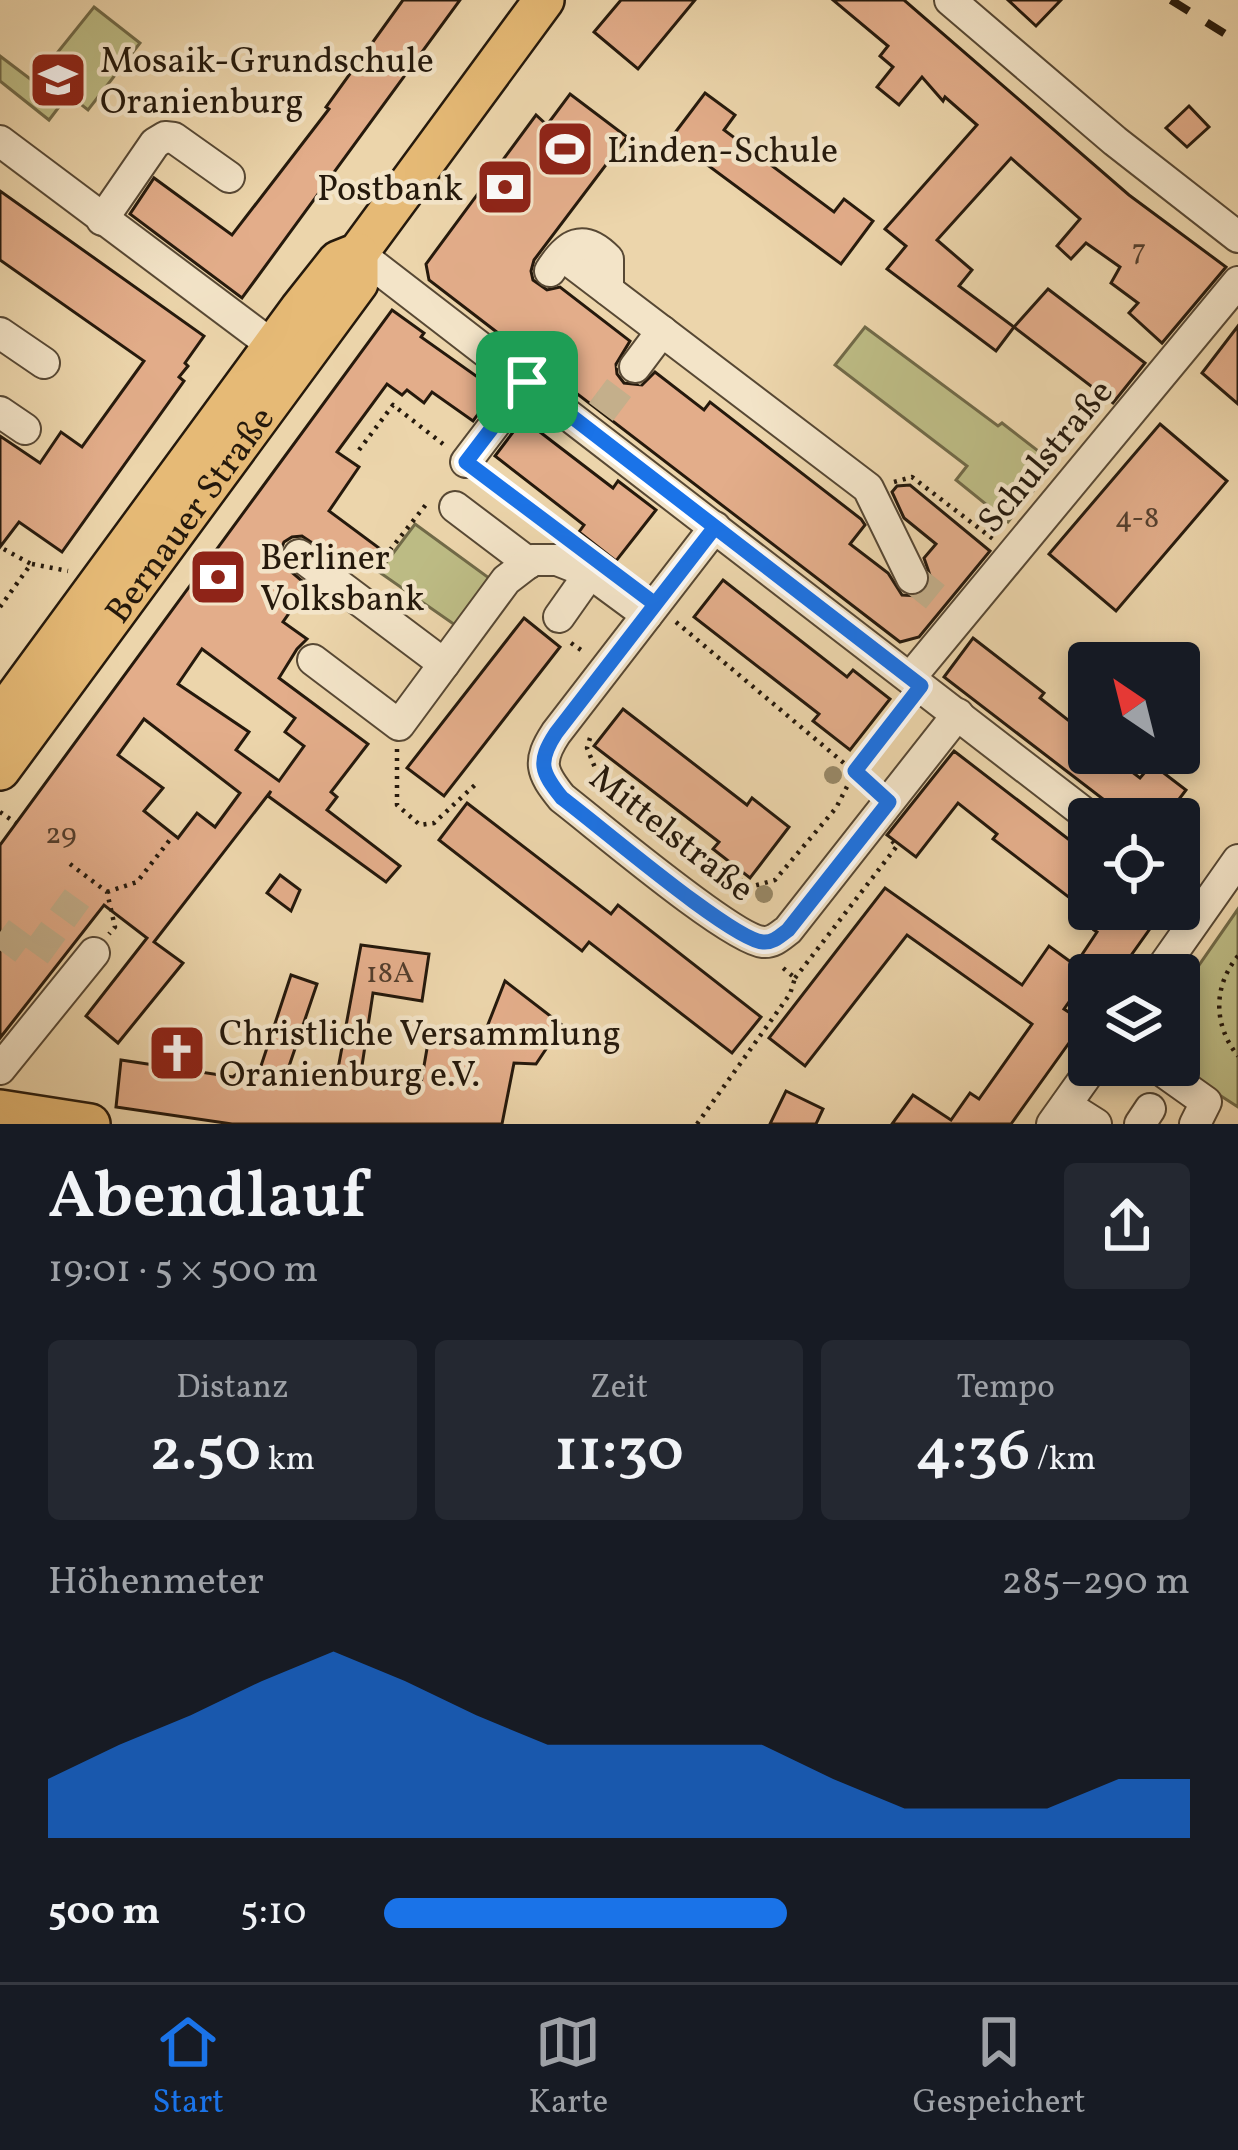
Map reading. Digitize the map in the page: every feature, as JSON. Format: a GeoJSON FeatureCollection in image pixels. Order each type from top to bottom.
{"type":"FeatureCollection","features":[{"type":"Feature","properties":{"kind":"main road","name":"Bernauer Straße"},"geometry":{"type":"LineString","coordinates":[[0,770],[286,355],[338,261],[358,253],[544,0]]}},
{"type":"Feature","properties":{"kind":"main road","name":"Bernauer Straße"},"geometry":{"type":"LineString","coordinates":[[0,718],[286,355]]}},
{"type":"Feature","properties":{"kind":"main road"},"geometry":{"type":"LineString","coordinates":[[0,1110],[90,1124]]}},
{"type":"Feature","properties":{"kind":"street"},"geometry":{"type":"LineString","coordinates":[[950,0],[1115,141],[1238,237]]}},
{"type":"Feature","properties":{"kind":"street"},"geometry":{"type":"LineString","coordinates":[[102,220],[155,143],[165,136],[229,177]]}},
{"type":"Feature","properties":{"kind":"street"},"geometry":{"type":"LineString","coordinates":[[0,141],[286,355]]}},
{"type":"Feature","properties":{"kind":"street"},"geometry":{"type":"LineString","coordinates":[[358,253],[527,382],[595,420],[715,527],[1068,800]]}},
{"type":"Feature","properties":{"kind":"street"},"geometry":{"type":"LineString","coordinates":[[559,265],[608,290],[874,502],[912,578]]}},
{"type":"Feature","properties":{"kind":"street","name":"Schulstraße"},"geometry":{"type":"LineString","coordinates":[[915,682],[951,609],[1011,555],[1238,282]]}},
{"type":"Feature","properties":{"kind":"street"},"geometry":{"type":"LineString","coordinates":[[635,367],[662,331]]}},
{"type":"Feature","properties":{"kind":"street"},"geometry":{"type":"LineString","coordinates":[[0,332],[44,363]]}},
{"type":"Feature","properties":{"kind":"street"},"geometry":{"type":"LineString","coordinates":[[466,462],[527,382]]}},
{"type":"Feature","properties":{"kind":"street"},"geometry":{"type":"LineString","coordinates":[[728,382],[735,406],[778,442]]}},
{"type":"Feature","properties":{"kind":"street"},"geometry":{"type":"LineString","coordinates":[[819,474],[870,513],[874,502]]}},
{"type":"Feature","properties":{"kind":"street"},"geometry":{"type":"LineString","coordinates":[[455,507],[529,563]]}},
{"type":"Feature","properties":{"kind":"street","name":"Mittelstraße"},"geometry":{"type":"LineString","coordinates":[[715,527],[663,616],[556,733],[542,765],[562,798],[730,928],[764,943],[788,930],[958,714]]}},
{"type":"Feature","properties":{"kind":"street"},"geometry":{"type":"LineString","coordinates":[[299,555],[444,664]]}},
{"type":"Feature","properties":{"kind":"street"},"geometry":{"type":"LineString","coordinates":[[314,660],[399,725],[506,580],[532,560],[556,560],[590,572],[663,616]]}},
{"type":"Feature","properties":{"kind":"street"},"geometry":{"type":"LineString","coordinates":[[559,616],[590,572]]}},
{"type":"Feature","properties":{"kind":"street"},"geometry":{"type":"LineString","coordinates":[[1172,954],[1238,860]]}},
{"type":"Feature","properties":{"kind":"street"},"geometry":{"type":"LineString","coordinates":[[1200,904],[1204,907]]}},
{"type":"Feature","properties":{"kind":"street"},"geometry":{"type":"LineString","coordinates":[[0,1069],[94,953]]}},
{"type":"Feature","properties":{"kind":"street"},"geometry":{"type":"LineString","coordinates":[[1079,1086],[1059,1114],[1096,1124]]}},
{"type":"Feature","properties":{"kind":"street"},"geometry":{"type":"LineString","coordinates":[[1184,1086],[1206,1102],[1196,1124]]}},
{"type":"Feature","properties":{"kind":"path"},"geometry":{"type":"LineString","coordinates":[[359,450],[393,405],[561,534]]}},
{"type":"Feature","properties":{"kind":"path"},"geometry":{"type":"LineString","coordinates":[[874,502],[912,477],[1011,555]]}},
{"type":"Feature","properties":{"kind":"path"},"geometry":{"type":"LineString","coordinates":[[0,548],[31,564],[0,607]]}},
{"type":"Feature","properties":{"kind":"path"},"geometry":{"type":"LineString","coordinates":[[663,616],[889,802]]}},
{"type":"Feature","properties":{"kind":"path"},"geometry":{"type":"LineString","coordinates":[[592,729],[587,748],[596,770],[750,887],[775,880],[836,808],[915,682]]}},
{"type":"Feature","properties":{"kind":"path"},"geometry":{"type":"LineString","coordinates":[[399,725],[397,805],[420,825],[434,824],[477,783]]}},
{"type":"Feature","properties":{"kind":"path"},"geometry":{"type":"LineString","coordinates":[[0,812],[16,823]]}},
{"type":"Feature","properties":{"kind":"path"},"geometry":{"type":"LineString","coordinates":[[106,892],[136,882],[172,837]]}},
{"type":"Feature","properties":{"kind":"path"},"geometry":{"type":"LineString","coordinates":[[70,864],[106,892],[115,927],[94,953]]}},
{"type":"Feature","properties":{"kind":"path"},"geometry":{"type":"LineString","coordinates":[[697,1124],[790,994],[795,978],[775,961],[764,943]]}},
{"type":"Feature","properties":{"kind":"path"},"geometry":{"type":"LineString","coordinates":[[1238,956],[1224,978],[1219,1011],[1222,1028],[1238,1055]]}},
{"type":"Feature","properties":{"kind":"shaded area"},"geometry":{"type":"Polygon","coordinates":[[[94,7],[140,43],[88,110],[41,73],[94,7]]]}},
{"type":"Feature","properties":{"kind":"shaded area"},"geometry":{"type":"Polygon","coordinates":[[[0,56],[62,103],[49,120],[0,81],[0,56]]]}},
{"type":"Feature","properties":{"kind":"shaded area"},"geometry":{"type":"Polygon","coordinates":[[[865,327],[1055,464],[1008,522],[956,480],[967,466],[835,365],[865,327]]]}},
{"type":"Feature","properties":{"kind":"shaded area"},"geometry":{"type":"Polygon","coordinates":[[[415,524],[489,578],[455,625],[379,572],[415,524]]]}},
{"type":"Feature","properties":{"kind":"shaded area"},"geometry":{"type":"Polygon","coordinates":[[[1238,909],[1238,1107],[1200,1082],[1200,964],[1238,909]]]}},
{"type":"Feature","properties":{"kind":"building"},"geometry":{"type":"Polygon","coordinates":[[[403,0],[460,0],[242,298],[130,214],[154,178],[232,235],[329,109],[326,107],[403,0]]]}},
{"type":"Feature","properties":{"kind":"building"},"geometry":{"type":"Polygon","coordinates":[[[621,0],[695,0],[638,69],[594,32],[621,0]]]}},
{"type":"Feature","properties":{"kind":"building"},"geometry":{"type":"Polygon","coordinates":[[[833,0],[904,0],[1129,195],[1226,267],[1162,343],[1129,313],[1138,303],[1111,283],[1120,267],[1086,243],[1071,259],[1057,246],[1080,219],[1011,158],[937,240],[972,270],[959,286],[1014,327],[996,351],[887,269],[906,246],[885,229],[977,125],[945,97],[943,101],[922,77],[899,105],[877,87],[893,67],[880,56],[888,46],[833,0]]]}},
{"type":"Feature","properties":{"kind":"building"},"geometry":{"type":"Polygon","coordinates":[[[1008,0],[1061,0],[1036,26],[1008,0]]]}},
{"type":"Feature","properties":{"kind":"building","name":"Linden-Schule"},"geometry":{"type":"Polygon","coordinates":[[[705,93],[735,115],[724,130],[834,212],[844,199],[873,221],[841,264],[671,138],[705,93]]]}},
{"type":"Feature","properties":{"kind":"building"},"geometry":{"type":"Polygon","coordinates":[[[570,94],[627,137],[534,260],[533,280],[547,290],[560,287],[630,341],[616,364],[624,383],[642,385],[655,372],[704,410],[710,402],[861,519],[865,525],[850,544],[888,573],[902,595],[919,596],[929,588],[931,578],[924,558],[936,544],[904,518],[892,492],[897,486],[910,485],[990,551],[919,637],[900,642],[429,280],[426,264],[536,115],[547,125],[570,94]]]}},
{"type":"Feature","properties":{"kind":"building"},"geometry":{"type":"Polygon","coordinates":[[[1189,106],[1209,127],[1187,147],[1166,128],[1189,106]]]}},
{"type":"Feature","properties":{"kind":"building"},"geometry":{"type":"Polygon","coordinates":[[[0,191],[204,336],[185,363],[188,366],[179,377],[184,381],[62,552],[19,522],[0,547],[0,436],[40,463],[61,432],[82,447],[144,361],[0,260],[0,191]]]}},
{"type":"Feature","properties":{"kind":"building"},"geometry":{"type":"Polygon","coordinates":[[[1048,289],[1145,363],[1113,403],[1014,327],[1048,289]]]}},
{"type":"Feature","properties":{"kind":"building"},"geometry":{"type":"Polygon","coordinates":[[[392,310],[424,333],[421,337],[496,390],[473,421],[432,392],[424,403],[407,390],[402,395],[387,384],[337,452],[359,467],[329,511],[379,548],[367,564],[351,552],[342,563],[302,536],[284,542],[280,552],[282,564],[308,586],[283,622],[307,639],[279,678],[368,744],[331,792],[337,797],[327,810],[400,866],[386,882],[268,796],[271,791],[154,942],[183,963],[118,1043],[86,1016],[147,938],[104,905],[0,1038],[0,845],[392,310]],[[202,649],[178,684],[249,732],[236,750],[279,781],[304,746],[285,732],[295,718],[202,649]],[[144,719],[118,755],[163,788],[144,811],[178,838],[197,813],[215,827],[240,793],[144,719]]]}},
{"type":"Feature","properties":{"kind":"building"},"geometry":{"type":"Polygon","coordinates":[[[1238,326],[1238,404],[1202,373],[1238,326]]]}},
{"type":"Feature","properties":{"kind":"building"},"geometry":{"type":"Polygon","coordinates":[[[523,419],[613,488],[618,481],[656,510],[616,561],[579,532],[584,525],[495,456],[523,419]]]}},
{"type":"Feature","properties":{"kind":"building"},"geometry":{"type":"Polygon","coordinates":[[[1160,424],[1227,481],[1116,611],[1049,554],[1160,424]]]}},
{"type":"Feature","properties":{"kind":"building"},"geometry":{"type":"Polygon","coordinates":[[[723,580],[847,677],[853,670],[890,699],[850,750],[813,721],[819,714],[694,617],[723,580]]]}},
{"type":"Feature","properties":{"kind":"building"},"geometry":{"type":"Polygon","coordinates":[[[524,618],[560,647],[444,796],[407,768],[524,618]]]}},
{"type":"Feature","properties":{"kind":"building"},"geometry":{"type":"Polygon","coordinates":[[[973,638],[1044,693],[1040,698],[1068,720],[1068,772],[944,677],[973,638]]]}},
{"type":"Feature","properties":{"kind":"building"},"geometry":{"type":"Polygon","coordinates":[[[623,709],[747,805],[752,798],[789,827],[750,878],[713,849],[719,842],[594,746],[623,709]]]}},
{"type":"Feature","properties":{"kind":"building"},"geometry":{"type":"Polygon","coordinates":[[[954,751],[1068,839],[1068,896],[993,839],[997,834],[958,803],[916,857],[887,835],[954,751]]]}},
{"type":"Feature","properties":{"kind":"building"},"geometry":{"type":"Polygon","coordinates":[[[1070,774],[1135,774],[1140,778],[1165,774],[1186,790],[1180,798],[1102,798],[1070,774]]]}},
{"type":"Feature","properties":{"kind":"building"},"geometry":{"type":"Polygon","coordinates":[[[467,803],[611,914],[618,905],[761,1017],[732,1053],[589,942],[582,951],[439,840],[467,803]]]}},
{"type":"Feature","properties":{"kind":"building"},"geometry":{"type":"Polygon","coordinates":[[[280,875],[300,890],[291,911],[267,893],[280,875]]]}},
{"type":"Feature","properties":{"kind":"building"},"geometry":{"type":"Polygon","coordinates":[[[885,888],[1022,985],[1049,946],[1068,960],[1064,1009],[1068,1012],[1068,1044],[1011,1124],[892,1124],[913,1095],[951,1120],[970,1093],[979,1099],[1032,1024],[907,935],[805,1066],[769,1038],[885,888]]]}},
{"type":"Feature","properties":{"kind":"building"},"geometry":{"type":"Polygon","coordinates":[[[1094,930],[1149,930],[1132,954],[1082,954],[1094,930]]]}},
{"type":"Feature","properties":{"kind":"building"},"geometry":{"type":"Polygon","coordinates":[[[361,945],[429,954],[422,1001],[373,993],[360,1079],[420,1089],[429,1037],[484,1046],[505,981],[562,1025],[536,1064],[514,1063],[502,1124],[232,1124],[116,1107],[121,1060],[233,1077],[239,1072],[258,1075],[291,975],[317,984],[284,1081],[335,1085],[361,945]]]}},
{"type":"Feature","properties":{"kind":"building"},"geometry":{"type":"Polygon","coordinates":[[[786,1091],[823,1109],[816,1124],[770,1124],[786,1091]]]}},
{"type":"Feature","properties":{"kind":"tunnel"},"geometry":{"type":"LineString","coordinates":[[601,412],[635,367]]}},
{"type":"Feature","properties":{"kind":"tunnel"},"geometry":{"type":"LineString","coordinates":[[912,578],[943,603]]}},
{"type":"Feature","properties":{"kind":"tunnel"},"geometry":{"type":"LineString","coordinates":[[0,932],[34,957],[77,898]]}},
{"type":"Feature","properties":{"kind":"railway"},"geometry":{"type":"LineString","coordinates":[[1171,0],[1238,42]]}},
{"type":"Feature","properties":{"kind":"place","name":"Mosaik-Grundschule Oranienburg"},"geometry":{"type":"Point","coordinates":[58,80]}},
{"type":"Feature","properties":{"kind":"place","name":"Linden-Schule"},"geometry":{"type":"Point","coordinates":[565,149]}},
{"type":"Feature","properties":{"kind":"place","name":"Postbank"},"geometry":{"type":"Point","coordinates":[505,187]}},
{"type":"Feature","properties":{"kind":"place","name":"Berliner Volksbank"},"geometry":{"type":"Point","coordinates":[218,577]}},
{"type":"Feature","properties":{"kind":"place","name":"Christliche Versammlung Oranienburg e.V."},"geometry":{"type":"Point","coordinates":[177,1053]}},
{"type":"Feature","properties":{"kind":"route"},"geometry":{"type":"LineString","coordinates":[[527,382],[466,462],[655,604],[715,527],[921,686],[855,771],[889,802],[788,930],[775,940],[764,943],[730,928],[562,798],[549,782],[542,765],[556,733],[715,527],[527,382]]}}]}
